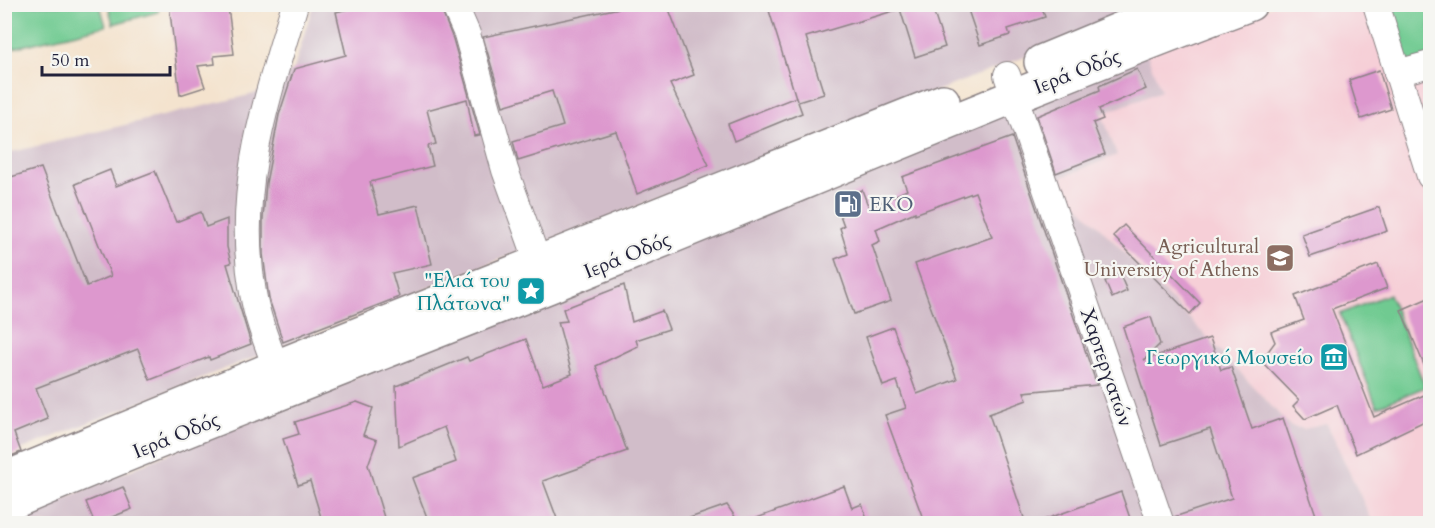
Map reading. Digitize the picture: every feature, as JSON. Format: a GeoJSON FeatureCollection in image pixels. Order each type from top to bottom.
{"type":"FeatureCollection","features":[{"type":"Feature","properties":{"kind":"main road","name":"Ιερά Οδός"},"geometry":{"type":"LineString","coordinates":[[4,506],[210,421],[582,274],[1011,86],[1181,4]]}},
{"type":"Feature","properties":{"kind":"main road","name":"Ιερά Οδός"},"geometry":{"type":"LineString","coordinates":[[4,479],[538,262],[1011,86],[1250,4]]}},
{"type":"Feature","properties":{"kind":"street"},"geometry":{"type":"LineString","coordinates":[[276,367],[259,319],[253,293],[248,242],[248,196],[262,116],[295,4]]}},
{"type":"Feature","properties":{"kind":"street"},"geometry":{"type":"LineString","coordinates":[[454,4],[467,34],[508,177],[538,262]]}},
{"type":"Feature","properties":{"kind":"street"},"geometry":{"type":"LineString","coordinates":[[1376,4],[1431,176]]}},
{"type":"Feature","properties":{"kind":"street"},"geometry":{"type":"LineString","coordinates":[[1397,73],[1431,64]]}},
{"type":"Feature","properties":{"kind":"street","name":"Χαρτεργατών"},"geometry":{"type":"LineString","coordinates":[[1011,86],[1161,524]]}},
{"type":"Feature","properties":{"kind":"shaded area"},"geometry":{"type":"Polygon","coordinates":[[[313,5],[1155,5],[521,251],[5,456],[4,154],[254,94],[294,69],[313,5]]]}},
{"type":"Feature","properties":{"kind":"shaded area","name":"Agricultural University of Athens"},"geometry":{"type":"Polygon","coordinates":[[[1275,5],[1430,5],[1430,523],[1373,523],[1327,424],[1304,429],[1290,426],[1190,319],[1069,196],[1062,177],[1117,155],[1102,114],[1147,54],[1275,5]]]}},
{"type":"Feature","properties":{"kind":"shaded area"},"geometry":{"type":"Polygon","coordinates":[[[1147,54],[1161,91],[1102,114],[1117,155],[1062,177],[1069,196],[1190,319],[1290,426],[1304,429],[1327,424],[1373,523],[5,524],[165,455],[1147,54]]]}},
{"type":"Feature","properties":{"kind":"green space"},"geometry":{"type":"Polygon","coordinates":[[[108,4],[160,5],[158,12],[113,24],[108,4]]]}},
{"type":"Feature","properties":{"kind":"green space"},"geometry":{"type":"Polygon","coordinates":[[[4,5],[100,5],[106,26],[5,50],[4,5]]]}},
{"type":"Feature","properties":{"kind":"green space"},"geometry":{"type":"Polygon","coordinates":[[[1384,5],[1430,5],[1430,59],[1403,66],[1384,5]]]}},
{"type":"Feature","properties":{"kind":"green space"},"geometry":{"type":"Polygon","coordinates":[[[1389,294],[1425,387],[1377,407],[1340,314],[1389,294]]]}},
{"type":"Feature","properties":{"kind":"building"},"geometry":{"type":"Polygon","coordinates":[[[169,4],[203,4],[203,10],[228,7],[234,54],[214,56],[215,64],[198,66],[205,87],[180,95],[169,4]]]}},
{"type":"Feature","properties":{"kind":"building"},"geometry":{"type":"Polygon","coordinates":[[[367,4],[439,4],[453,39],[480,135],[474,136],[467,99],[427,110],[436,144],[428,146],[433,166],[370,182],[379,214],[418,205],[432,264],[392,273],[399,297],[283,342],[269,299],[263,254],[266,183],[279,115],[294,69],[346,55],[336,12],[367,4]]]}},
{"type":"Feature","properties":{"kind":"building"},"geometry":{"type":"Polygon","coordinates":[[[638,4],[667,4],[694,75],[670,84],[709,165],[637,194],[616,131],[518,161],[513,141],[563,126],[552,91],[503,106],[483,37],[638,4]]]}},
{"type":"Feature","properties":{"kind":"building"},"geometry":{"type":"Polygon","coordinates":[[[767,4],[931,4],[945,47],[915,57],[900,9],[806,37],[824,94],[798,102],[802,113],[734,141],[728,124],[796,97],[767,4]]]}},
{"type":"Feature","properties":{"kind":"building"},"geometry":{"type":"Polygon","coordinates":[[[966,4],[1041,4],[1045,17],[1008,29],[1010,35],[980,45],[966,4]]]}},
{"type":"Feature","properties":{"kind":"building"},"geometry":{"type":"Polygon","coordinates":[[[1137,69],[1146,89],[1099,109],[1103,119],[1093,123],[1105,154],[1056,173],[1037,116],[1100,90],[1099,86],[1137,69]]]}},
{"type":"Feature","properties":{"kind":"building"},"geometry":{"type":"Polygon","coordinates":[[[1379,70],[1391,109],[1361,119],[1349,80],[1379,70]]]}},
{"type":"Feature","properties":{"kind":"building"},"geometry":{"type":"Polygon","coordinates":[[[1012,137],[1097,385],[1024,392],[1027,400],[989,414],[1026,524],[925,524],[885,415],[906,408],[897,381],[883,386],[866,337],[893,327],[917,394],[957,379],[915,264],[992,237],[975,192],[915,214],[915,212],[876,229],[880,241],[872,245],[891,301],[854,314],[835,259],[848,254],[840,228],[844,226],[835,201],[862,190],[869,208],[907,190],[902,177],[1012,137]]]}},
{"type":"Feature","properties":{"kind":"building"},"geometry":{"type":"Polygon","coordinates":[[[41,168],[87,286],[111,276],[75,184],[110,170],[116,186],[155,171],[176,222],[201,212],[206,227],[227,219],[227,247],[231,263],[227,264],[251,344],[210,360],[209,357],[150,380],[138,349],[36,388],[48,419],[14,433],[21,452],[4,459],[4,179],[41,168]]]}},
{"type":"Feature","properties":{"kind":"building"},"geometry":{"type":"Polygon","coordinates":[[[1379,207],[1387,231],[1310,257],[1302,234],[1379,207]]]}},
{"type":"Feature","properties":{"kind":"building"},"geometry":{"type":"Polygon","coordinates":[[[1124,225],[1200,303],[1190,314],[1113,236],[1124,225]]]}},
{"type":"Feature","properties":{"kind":"building","name":"Γεωργικό Μουσείο"},"geometry":{"type":"Polygon","coordinates":[[[1378,264],[1387,288],[1332,309],[1374,417],[1431,392],[1431,418],[1356,454],[1337,405],[1305,419],[1293,406],[1299,400],[1261,361],[1275,342],[1271,332],[1304,320],[1295,296],[1378,264]]]}},
{"type":"Feature","properties":{"kind":"building"},"geometry":{"type":"Polygon","coordinates":[[[1120,275],[1127,291],[1112,298],[1105,281],[1120,275]]]}},
{"type":"Feature","properties":{"kind":"building"},"geometry":{"type":"Polygon","coordinates":[[[624,285],[632,322],[662,311],[669,329],[636,340],[638,346],[596,366],[627,451],[543,481],[559,524],[436,524],[433,518],[428,520],[412,478],[456,462],[444,427],[399,446],[396,386],[467,357],[469,361],[526,339],[543,385],[572,374],[558,322],[567,321],[563,309],[624,285]]]}},
{"type":"Feature","properties":{"kind":"building"},"geometry":{"type":"Polygon","coordinates":[[[1431,297],[1431,379],[1430,379],[1401,310],[1431,297]]]}},
{"type":"Feature","properties":{"kind":"building"},"geometry":{"type":"Polygon","coordinates":[[[1151,317],[1160,344],[1144,360],[1210,338],[1221,370],[1231,367],[1252,429],[1283,418],[1319,524],[1176,524],[1174,517],[1232,498],[1210,429],[1161,445],[1123,327],[1151,317]]]}},
{"type":"Feature","properties":{"kind":"building"},"geometry":{"type":"Polygon","coordinates":[[[357,402],[373,408],[363,435],[377,440],[368,465],[386,524],[323,524],[310,481],[298,485],[283,439],[299,434],[295,422],[357,402]]]}},
{"type":"Feature","properties":{"kind":"building"},"geometry":{"type":"Polygon","coordinates":[[[844,486],[852,508],[862,504],[869,524],[746,524],[746,522],[844,486]]]}},
{"type":"Feature","properties":{"kind":"building"},"geometry":{"type":"Polygon","coordinates":[[[123,487],[132,509],[95,524],[86,502],[123,487]]]}},
{"type":"Feature","properties":{"kind":"building"},"geometry":{"type":"Polygon","coordinates":[[[1121,492],[1132,524],[1039,524],[1038,522],[1121,492]]]}},
{"type":"Feature","properties":{"kind":"building"},"geometry":{"type":"Polygon","coordinates":[[[727,505],[740,524],[681,524],[681,521],[727,505]]]}},
{"type":"Feature","properties":{"kind":"place","name":"EKO"},"geometry":{"type":"Point","coordinates":[848,204]}},
{"type":"Feature","properties":{"kind":"place","name":"Agricultural University of Athens"},"geometry":{"type":"Point","coordinates":[1280,258]}},
{"type":"Feature","properties":{"kind":"place","name":"\"Ελιά του Πλάτωνα\""},"geometry":{"type":"Point","coordinates":[531,291]}},
{"type":"Feature","properties":{"kind":"place","name":"Γεωργικό Μουσείο"},"geometry":{"type":"Point","coordinates":[1334,357]}}]}
